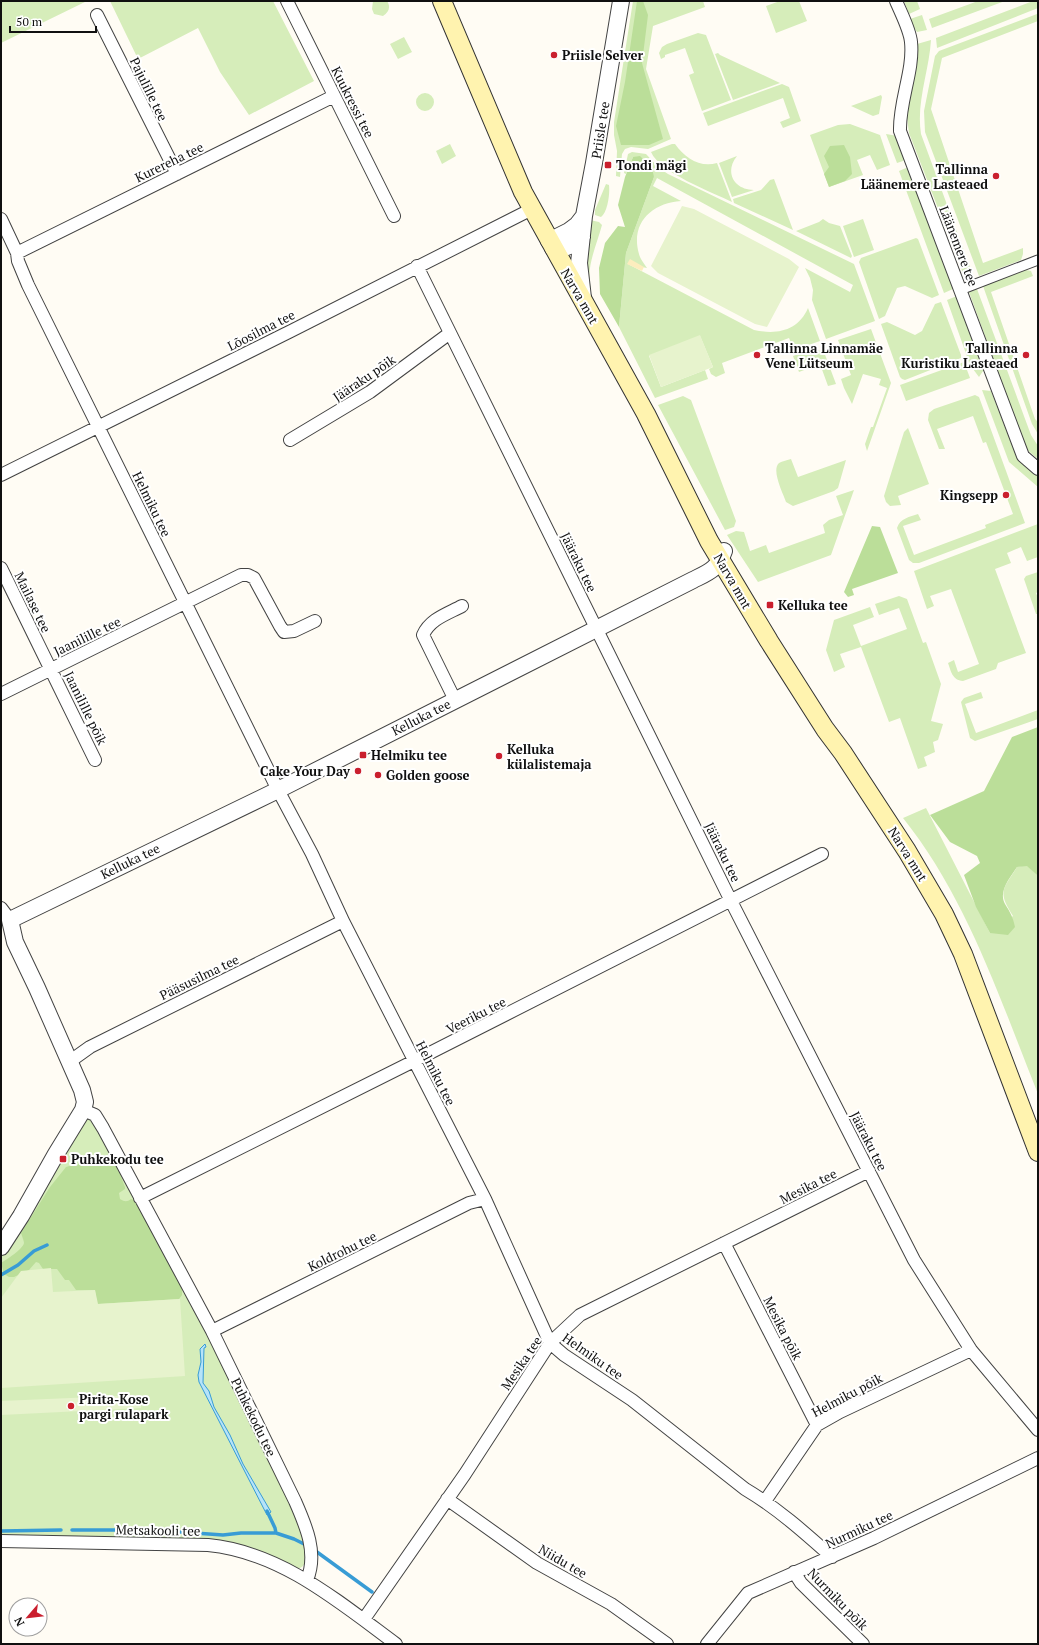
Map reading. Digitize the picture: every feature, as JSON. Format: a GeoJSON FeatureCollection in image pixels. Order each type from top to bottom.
{"type":"FeatureCollection","features":[{"type":"Feature","properties":{"kind":"main road","name":"Narva mnt"},"geometry":{"type":"LineString","coordinates":[[442,1],[532,209],[646,414],[709,541],[722,556],[791,676],[825,729],[844,753],[918,867],[944,914],[965,962],[1038,1152]]}},
{"type":"Feature","properties":{"kind":"street","name":"Kuukressi tee"},"geometry":{"type":"LineString","coordinates":[[287,1],[394,216]]}},
{"type":"Feature","properties":{"kind":"street","name":"Priisle tee"},"geometry":{"type":"LineString","coordinates":[[583,301],[579,263],[584,216],[621,1]]}},
{"type":"Feature","properties":{"kind":"street","name":"Läänemere tee"},"geometry":{"type":"LineString","coordinates":[[896,1],[911,41],[911,57],[899,120],[900,131],[1023,456],[1038,469]]}},
{"type":"Feature","properties":{"kind":"street","name":"Pajulille tee"},"geometry":{"type":"LineString","coordinates":[[97,15],[169,162],[177,174]]}},
{"type":"Feature","properties":{"kind":"street","name":"Kurereha tee"},"geometry":{"type":"LineString","coordinates":[[17,253],[334,96]]}},
{"type":"Feature","properties":{"kind":"street","name":"Lõosilma tee"},"geometry":{"type":"LineString","coordinates":[[1,475],[532,209]]}},
{"type":"Feature","properties":{"kind":"street"},"geometry":{"type":"LineString","coordinates":[[551,245],[577,225],[584,216]]}},
{"type":"Feature","properties":{"kind":"street","name":"Helmiku tee"},"geometry":{"type":"LineString","coordinates":[[1,219],[17,253],[18,261],[28,285],[278,790],[312,854],[343,921],[485,1199],[550,1343],[564,1355],[632,1400],[745,1489],[765,1501],[795,1524],[832,1557]]}},
{"type":"Feature","properties":{"kind":"street"},"geometry":{"type":"LineString","coordinates":[[551,245],[568,248],[582,237]]}},
{"type":"Feature","properties":{"kind":"street"},"geometry":{"type":"LineString","coordinates":[[960,290],[1038,260]]}},
{"type":"Feature","properties":{"kind":"street","name":"Jääraku tee"},"geometry":{"type":"LineString","coordinates":[[417,266],[731,900],[914,1260],[971,1350],[1038,1430]]}},
{"type":"Feature","properties":{"kind":"street","name":"Jääraku põik"},"geometry":{"type":"LineString","coordinates":[[290,440],[370,392],[450,333]]}},
{"type":"Feature","properties":{"kind":"street","name":"Kelluka tee"},"geometry":{"type":"LineString","coordinates":[[5,914],[278,790],[693,580],[716,567],[722,556]]}},
{"type":"Feature","properties":{"kind":"street","name":"Mailase tee"},"geometry":{"type":"LineString","coordinates":[[1,568],[51,669]]}},
{"type":"Feature","properties":{"kind":"street","name":"Jaanilille tee"},"geometry":{"type":"LineString","coordinates":[[1,694],[240,575],[248,575],[254,578],[284,632],[294,631],[315,621]]}},
{"type":"Feature","properties":{"kind":"street"},"geometry":{"type":"LineString","coordinates":[[455,700],[423,635],[431,623],[462,606]]}},
{"type":"Feature","properties":{"kind":"street","name":"Jaanilille põik"},"geometry":{"type":"LineString","coordinates":[[51,669],[96,760]]}},
{"type":"Feature","properties":{"kind":"street","name":"Veeriku tee"},"geometry":{"type":"LineString","coordinates":[[140,1198],[414,1062],[822,854]]}},
{"type":"Feature","properties":{"kind":"street"},"geometry":{"type":"LineString","coordinates":[[1,1247],[21,1216],[83,1110],[85,1102],[84,1095],[15,942],[5,914]]}},
{"type":"Feature","properties":{"kind":"street","name":"Pääsusilma tee"},"geometry":{"type":"LineString","coordinates":[[69,1062],[90,1047],[343,921]]}},
{"type":"Feature","properties":{"kind":"street","name":"Puhkekodu tee"},"geometry":{"type":"LineString","coordinates":[[83,1110],[92,1113],[100,1123],[212,1331],[246,1398],[306,1525],[312,1556],[311,1570],[307,1580]]}},
{"type":"Feature","properties":{"kind":"street","name":"Mesika tee"},"geometry":{"type":"LineString","coordinates":[[364,1619],[465,1474],[550,1343],[580,1315],[869,1171]]}},
{"type":"Feature","properties":{"kind":"street","name":"Koldrohu tee"},"geometry":{"type":"LineString","coordinates":[[212,1331],[469,1203],[485,1199]]}},
{"type":"Feature","properties":{"kind":"street","name":"Mesika põik"},"geometry":{"type":"LineString","coordinates":[[724,1243],[817,1425]]}},
{"type":"Feature","properties":{"kind":"street","name":"Helmiku põik"},"geometry":{"type":"LineString","coordinates":[[765,1501],[817,1425],[840,1412],[971,1350]]}},
{"type":"Feature","properties":{"kind":"street","name":"Nurmiku tee"},"geometry":{"type":"LineString","coordinates":[[707,1644],[748,1593],[832,1557],[1038,1458]]}},
{"type":"Feature","properties":{"kind":"street","name":"Niidu tee"},"geometry":{"type":"LineString","coordinates":[[447,1499],[537,1563],[611,1604],[667,1644]]}},
{"type":"Feature","properties":{"kind":"street","name":"Metsakooli tee"},"geometry":{"type":"LineString","coordinates":[[1,1541],[162,1544],[224,1547],[262,1558],[307,1580]]}},
{"type":"Feature","properties":{"kind":"street","name":"Nurmiku põik"},"geometry":{"type":"LineString","coordinates":[[794,1572],[800,1583],[863,1644]]}},
{"type":"Feature","properties":{"kind":"street"},"geometry":{"type":"LineString","coordinates":[[307,1580],[364,1619],[379,1639],[396,1644]]}},
{"type":"Feature","properties":{"kind":"green space"},"geometry":{"type":"Polygon","coordinates":[[[1,1],[87,1],[1,43],[1,1]]]}},
{"type":"Feature","properties":{"kind":"green space"},"geometry":{"type":"Polygon","coordinates":[[[110,1],[273,1],[314,81],[249,115],[220,72],[198,28],[138,59],[110,1]]]}},
{"type":"Feature","properties":{"kind":"green space"},"geometry":{"type":"Polygon","coordinates":[[[373,1],[387,1],[389,9],[387,13],[383,16],[374,14],[372,9],[373,1]]]}},
{"type":"Feature","properties":{"kind":"green space"},"geometry":{"type":"Polygon","coordinates":[[[633,1],[703,1],[705,7],[653,26],[646,69],[671,139],[648,149],[631,147],[625,149],[622,154],[620,177],[616,176],[617,151],[614,135],[614,122],[633,1]]]}},
{"type":"Feature","properties":{"kind":"green space"},"geometry":{"type":"Polygon","coordinates":[[[637,1],[643,1],[648,15],[642,63],[663,139],[649,145],[621,145],[616,126],[625,82],[637,1]]]}},
{"type":"Feature","properties":{"kind":"green space"},"geometry":{"type":"Polygon","coordinates":[[[780,1],[799,1],[807,21],[776,33],[766,6],[780,1]]]}},
{"type":"Feature","properties":{"kind":"green space"},"geometry":{"type":"Polygon","coordinates":[[[904,1],[917,1],[920,9],[909,14],[904,1]]]}},
{"type":"Feature","properties":{"kind":"green space"},"geometry":{"type":"Polygon","coordinates":[[[978,1],[1005,1],[932,28],[929,19],[978,1]]]}},
{"type":"Feature","properties":{"kind":"green space"},"geometry":{"type":"Polygon","coordinates":[[[1033,1],[1037,1],[1038,8],[937,48],[936,38],[1033,1]]]}},
{"type":"Feature","properties":{"kind":"green space"},"geometry":{"type":"Polygon","coordinates":[[[1037,14],[1038,21],[942,58],[931,109],[983,263],[1023,248],[1021,260],[979,276],[925,132],[924,111],[935,56],[939,51],[1037,14]]]}},
{"type":"Feature","properties":{"kind":"green space"},"geometry":{"type":"Polygon","coordinates":[[[922,15],[927,30],[917,32],[910,19],[922,15]]]}},
{"type":"Feature","properties":{"kind":"green space"},"geometry":{"type":"Polygon","coordinates":[[[698,33],[706,35],[731,100],[702,111],[689,75],[694,73],[685,48],[665,55],[665,57],[661,59],[659,53],[662,47],[667,44],[698,33]]]}},
{"type":"Feature","properties":{"kind":"green space"},"geometry":{"type":"Polygon","coordinates":[[[404,37],[412,52],[398,59],[390,44],[404,37]]]}},
{"type":"Feature","properties":{"kind":"green space"},"geometry":{"type":"Polygon","coordinates":[[[931,40],[921,99],[921,134],[974,278],[966,281],[909,133],[906,110],[917,44],[931,40]]]}},
{"type":"Feature","properties":{"kind":"green space"},"geometry":{"type":"Polygon","coordinates":[[[718,53],[780,83],[733,100],[715,54],[718,53]]]}},
{"type":"Feature","properties":{"kind":"green space"},"geometry":{"type":"Polygon","coordinates":[[[782,84],[789,87],[801,121],[783,128],[780,122],[790,118],[783,98],[708,126],[703,113],[782,84]]]}},
{"type":"Feature","properties":{"kind":"green space"},"geometry":{"type":"Polygon","coordinates":[[[425,93],[431,96],[434,102],[431,108],[425,111],[419,108],[416,102],[419,96],[425,93]]]}},
{"type":"Feature","properties":{"kind":"green space"},"geometry":{"type":"Polygon","coordinates":[[[881,95],[882,97],[879,114],[873,116],[851,106],[881,95]]]}},
{"type":"Feature","properties":{"kind":"green space"},"geometry":{"type":"Polygon","coordinates":[[[850,124],[880,135],[890,165],[877,170],[870,155],[857,160],[863,175],[829,187],[810,135],[838,125],[850,124]]]}},
{"type":"Feature","properties":{"kind":"green space"},"geometry":{"type":"Polygon","coordinates":[[[886,134],[898,136],[906,156],[903,161],[897,163],[886,134]]]}},
{"type":"Feature","properties":{"kind":"green space"},"geometry":{"type":"Polygon","coordinates":[[[450,144],[456,156],[442,164],[436,151],[450,144]]]}},
{"type":"Feature","properties":{"kind":"green space"},"geometry":{"type":"Polygon","coordinates":[[[675,144],[683,154],[693,161],[705,164],[717,163],[732,202],[687,181],[656,160],[651,152],[675,144]]]}},
{"type":"Feature","properties":{"kind":"green space"},"geometry":{"type":"Polygon","coordinates":[[[844,145],[850,157],[852,174],[845,181],[829,187],[824,174],[829,167],[824,156],[830,146],[844,145]]]}},
{"type":"Feature","properties":{"kind":"green space"},"geometry":{"type":"Polygon","coordinates":[[[632,152],[646,154],[659,168],[668,174],[854,264],[875,321],[826,339],[812,300],[813,290],[810,278],[805,268],[850,292],[853,285],[657,178],[653,186],[681,201],[670,203],[653,210],[641,224],[637,243],[641,259],[647,268],[628,264],[754,330],[771,332],[786,330],[799,322],[808,308],[820,341],[794,350],[789,338],[722,363],[725,373],[716,377],[711,374],[709,369],[713,367],[700,336],[649,356],[661,387],[705,370],[708,379],[655,398],[619,327],[626,253],[654,177],[633,157],[626,174],[624,173],[628,154],[632,152]]]}},
{"type":"Feature","properties":{"kind":"green space"},"geometry":{"type":"Polygon","coordinates":[[[640,156],[652,168],[654,177],[626,253],[619,327],[600,294],[599,268],[605,243],[618,226],[625,227],[618,205],[625,177],[633,157],[640,156]]]}},
{"type":"Feature","properties":{"kind":"green space"},"geometry":{"type":"Polygon","coordinates":[[[737,156],[731,168],[733,179],[741,187],[754,190],[732,197],[719,163],[737,156]]]}},
{"type":"Feature","properties":{"kind":"green space"},"geometry":{"type":"Polygon","coordinates":[[[906,168],[910,170],[953,289],[944,293],[899,171],[906,168]]]}},
{"type":"Feature","properties":{"kind":"green space"},"geometry":{"type":"Polygon","coordinates":[[[774,179],[793,230],[734,203],[733,199],[761,190],[770,180],[774,179]]]}},
{"type":"Feature","properties":{"kind":"green space"},"geometry":{"type":"Polygon","coordinates":[[[606,184],[609,185],[609,197],[607,207],[601,217],[595,215],[595,210],[606,184]]]}},
{"type":"Feature","properties":{"kind":"green space"},"geometry":{"type":"Polygon","coordinates":[[[682,206],[694,209],[789,259],[799,267],[767,327],[755,324],[658,273],[651,266],[682,206]]]}},
{"type":"Feature","properties":{"kind":"green space"},"geometry":{"type":"Polygon","coordinates":[[[823,219],[829,223],[840,226],[852,256],[851,258],[796,231],[823,219]]]}},
{"type":"Feature","properties":{"kind":"green space"},"geometry":{"type":"Polygon","coordinates":[[[863,219],[874,250],[854,257],[843,226],[863,219]]]}},
{"type":"Feature","properties":{"kind":"green space"},"geometry":{"type":"Polygon","coordinates":[[[590,220],[599,222],[602,225],[589,273],[591,288],[589,289],[585,277],[590,220]]]}},
{"type":"Feature","properties":{"kind":"green space"},"geometry":{"type":"Polygon","coordinates":[[[916,238],[918,239],[939,295],[932,298],[905,286],[897,288],[885,316],[879,319],[859,262],[861,258],[916,238]]]}},
{"type":"Feature","properties":{"kind":"green space"},"geometry":{"type":"Polygon","coordinates":[[[1026,270],[1031,271],[1033,276],[991,292],[1035,419],[1038,422],[1038,434],[1032,424],[983,286],[1026,270]]]}},
{"type":"Feature","properties":{"kind":"green space"},"geometry":{"type":"Polygon","coordinates":[[[977,289],[1031,435],[1038,446],[1038,459],[1026,449],[969,292],[977,289]]]}},
{"type":"Feature","properties":{"kind":"green space"},"geometry":{"type":"Polygon","coordinates":[[[957,296],[983,367],[983,371],[979,377],[970,365],[947,300],[957,296]]]}},
{"type":"Feature","properties":{"kind":"green space"},"geometry":{"type":"Polygon","coordinates":[[[941,302],[961,358],[905,380],[902,379],[881,324],[887,322],[915,335],[922,331],[935,304],[941,302]]]}},
{"type":"Feature","properties":{"kind":"green space"},"geometry":{"type":"Polygon","coordinates":[[[871,329],[891,383],[867,451],[865,444],[871,427],[873,427],[887,388],[879,385],[881,379],[863,374],[852,404],[841,379],[851,375],[838,340],[871,329]]]}},
{"type":"Feature","properties":{"kind":"green space"},"geometry":{"type":"Polygon","coordinates":[[[700,335],[713,367],[661,387],[649,355],[700,335]]]}},
{"type":"Feature","properties":{"kind":"green space"},"geometry":{"type":"Polygon","coordinates":[[[814,349],[824,352],[836,384],[828,386],[820,364],[799,372],[793,356],[814,349]]]}},
{"type":"Feature","properties":{"kind":"green space"},"geometry":{"type":"Polygon","coordinates":[[[964,362],[970,378],[906,401],[900,385],[964,362]]]}},
{"type":"Feature","properties":{"kind":"green space"},"geometry":{"type":"Polygon","coordinates":[[[982,390],[991,391],[1015,453],[1019,460],[1038,476],[1038,487],[1009,462],[982,390]]]}},
{"type":"Feature","properties":{"kind":"green space"},"geometry":{"type":"Polygon","coordinates":[[[975,395],[979,397],[1025,523],[919,563],[913,563],[909,560],[897,528],[900,522],[906,518],[918,514],[921,520],[903,526],[914,555],[986,528],[985,525],[1013,514],[986,442],[983,443],[973,416],[937,429],[945,449],[939,449],[928,420],[929,413],[934,409],[975,395]]]}},
{"type":"Feature","properties":{"kind":"green space"},"geometry":{"type":"Polygon","coordinates":[[[683,396],[691,400],[736,521],[734,527],[725,530],[658,405],[683,396]]]}},
{"type":"Feature","properties":{"kind":"green space"},"geometry":{"type":"Polygon","coordinates":[[[908,428],[929,484],[898,496],[901,505],[890,506],[886,502],[884,496],[904,432],[908,428]]]}},
{"type":"Feature","properties":{"kind":"green space"},"geometry":{"type":"Polygon","coordinates":[[[791,459],[798,477],[846,460],[838,488],[834,491],[793,506],[786,502],[778,482],[776,471],[779,463],[791,459]]]}},
{"type":"Feature","properties":{"kind":"green space"},"geometry":{"type":"Polygon","coordinates":[[[854,490],[831,555],[758,582],[727,535],[736,531],[744,532],[750,551],[766,545],[769,553],[825,533],[823,525],[829,520],[843,515],[836,496],[854,490]]]}},
{"type":"Feature","properties":{"kind":"green space"},"geometry":{"type":"Polygon","coordinates":[[[1038,524],[1038,557],[1027,561],[1021,547],[1007,553],[1011,563],[995,569],[1026,653],[998,663],[996,669],[963,681],[956,679],[952,675],[948,663],[954,660],[958,672],[979,664],[951,589],[930,596],[934,606],[927,609],[914,571],[1038,524]]]}},
{"type":"Feature","properties":{"kind":"green space"},"geometry":{"type":"Polygon","coordinates":[[[872,526],[880,527],[898,573],[852,589],[854,595],[848,597],[844,592],[872,526]]]}},
{"type":"Feature","properties":{"kind":"green space"},"geometry":{"type":"Polygon","coordinates":[[[1038,572],[1038,592],[1036,593],[1038,598],[1038,614],[1036,614],[1024,579],[1026,576],[1038,572]]]}},
{"type":"Feature","properties":{"kind":"green space"},"geometry":{"type":"Polygon","coordinates":[[[899,596],[907,599],[923,643],[926,642],[941,684],[931,721],[943,724],[938,740],[933,742],[935,752],[924,757],[927,766],[918,769],[900,718],[889,722],[861,647],[840,654],[845,667],[834,672],[826,650],[834,620],[870,607],[874,617],[853,625],[861,646],[907,629],[899,608],[879,615],[875,604],[899,596]]]}},
{"type":"Feature","properties":{"kind":"green space"},"geometry":{"type":"Polygon","coordinates":[[[981,692],[983,698],[965,704],[976,733],[1038,710],[1038,719],[975,741],[970,738],[961,702],[964,698],[981,692]]]}},
{"type":"Feature","properties":{"kind":"green space"},"geometry":{"type":"Polygon","coordinates":[[[1038,727],[1038,876],[1027,866],[1017,867],[1008,880],[1003,894],[1003,899],[1015,927],[1008,935],[990,933],[976,907],[964,875],[980,863],[977,856],[950,842],[930,815],[984,791],[1012,737],[1038,727]]]}},
{"type":"Feature","properties":{"kind":"green space"},"geometry":{"type":"Polygon","coordinates":[[[926,808],[990,933],[1013,916],[1005,901],[1004,891],[1005,886],[1017,867],[1027,865],[1038,876],[1038,1094],[995,986],[964,915],[926,849],[903,818],[926,808]]]}},
{"type":"Feature","properties":{"kind":"green space"},"geometry":{"type":"Polygon","coordinates":[[[88,1118],[92,1119],[169,1257],[304,1528],[306,1562],[298,1569],[261,1554],[1,1538],[1,1256],[88,1118]]]}},
{"type":"Feature","properties":{"kind":"green space"},"geometry":{"type":"Polygon","coordinates":[[[104,1155],[112,1160],[120,1173],[125,1189],[119,1193],[120,1199],[123,1201],[128,1201],[131,1199],[134,1200],[182,1285],[182,1295],[179,1299],[97,1304],[95,1290],[76,1290],[69,1280],[65,1280],[57,1269],[43,1269],[39,1263],[36,1262],[29,1270],[14,1277],[9,1277],[4,1274],[1,1263],[21,1248],[24,1242],[21,1233],[50,1187],[66,1167],[73,1165],[81,1158],[104,1155]]]}},
{"type":"Feature","properties":{"kind":"green space"},"geometry":{"type":"Polygon","coordinates":[[[51,1268],[53,1292],[95,1290],[98,1304],[180,1299],[185,1376],[1,1388],[1,1298],[21,1271],[51,1268]]]}},
{"type":"Feature","properties":{"kind":"green space","name":"Pirita-Kose pargi rulapark"},"geometry":{"type":"Polygon","coordinates":[[[141,1395],[141,1408],[1,1415],[1,1401],[141,1395]]]}},
{"type":"Feature","properties":{"kind":"sand"},"geometry":{"type":"Polygon","coordinates":[[[630,259],[644,267],[642,271],[627,264],[630,259]]]}},
{"type":"Feature","properties":{"kind":"water"},"geometry":{"type":"Polygon","coordinates":[[[205,1344],[203,1383],[209,1391],[214,1407],[230,1435],[243,1464],[271,1512],[267,1515],[199,1382],[198,1375],[201,1362],[200,1349],[205,1344]]]}},
{"type":"Feature","properties":{"kind":"waterway"},"geometry":{"type":"LineString","coordinates":[[1,1275],[18,1265],[34,1251],[47,1245]]}},
{"type":"Feature","properties":{"kind":"waterway"},"geometry":{"type":"LineString","coordinates":[[267,1511],[276,1533]]}},
{"type":"Feature","properties":{"kind":"waterway"},"geometry":{"type":"LineString","coordinates":[[1,1531],[61,1530]]}},
{"type":"Feature","properties":{"kind":"waterway"},"geometry":{"type":"LineString","coordinates":[[72,1530],[152,1530],[223,1535],[241,1533],[276,1533],[306,1545]]}},
{"type":"Feature","properties":{"kind":"waterway"},"geometry":{"type":"LineString","coordinates":[[317,1552],[372,1592]]}},
{"type":"Feature","properties":{"kind":"place","name":"Priisle Selver"},"geometry":{"type":"Point","coordinates":[554,55]}},
{"type":"Feature","properties":{"kind":"place","name":"Tondi mägi"},"geometry":{"type":"Point","coordinates":[608,165]}},
{"type":"Feature","properties":{"kind":"place","name":"Tallinna Läänemere Lasteaed"},"geometry":{"type":"Point","coordinates":[996,176]}},
{"type":"Feature","properties":{"kind":"place","name":"Tallinna Linnamäe Vene Lütseum"},"geometry":{"type":"Point","coordinates":[757,355]}},
{"type":"Feature","properties":{"kind":"place","name":"Tallinna Kuristiku Lasteaed"},"geometry":{"type":"Point","coordinates":[1026,355]}},
{"type":"Feature","properties":{"kind":"place","name":"Kingsepp"},"geometry":{"type":"Point","coordinates":[1006,495]}},
{"type":"Feature","properties":{"kind":"place","name":"Kelluka tee"},"geometry":{"type":"Point","coordinates":[770,605]}},
{"type":"Feature","properties":{"kind":"place","name":"Helmiku tee"},"geometry":{"type":"Point","coordinates":[363,755]}},
{"type":"Feature","properties":{"kind":"place","name":"Kelluka külalistemaja"},"geometry":{"type":"Point","coordinates":[499,756]}},
{"type":"Feature","properties":{"kind":"place","name":"Cake Your Day"},"geometry":{"type":"Point","coordinates":[358,771]}},
{"type":"Feature","properties":{"kind":"place","name":"Golden goose"},"geometry":{"type":"Point","coordinates":[378,775]}},
{"type":"Feature","properties":{"kind":"place","name":"Puhkekodu tee"},"geometry":{"type":"Point","coordinates":[63,1159]}},
{"type":"Feature","properties":{"kind":"place","name":"Pirita-Kose pargi rulapark"},"geometry":{"type":"Point","coordinates":[71,1406]}}]}
